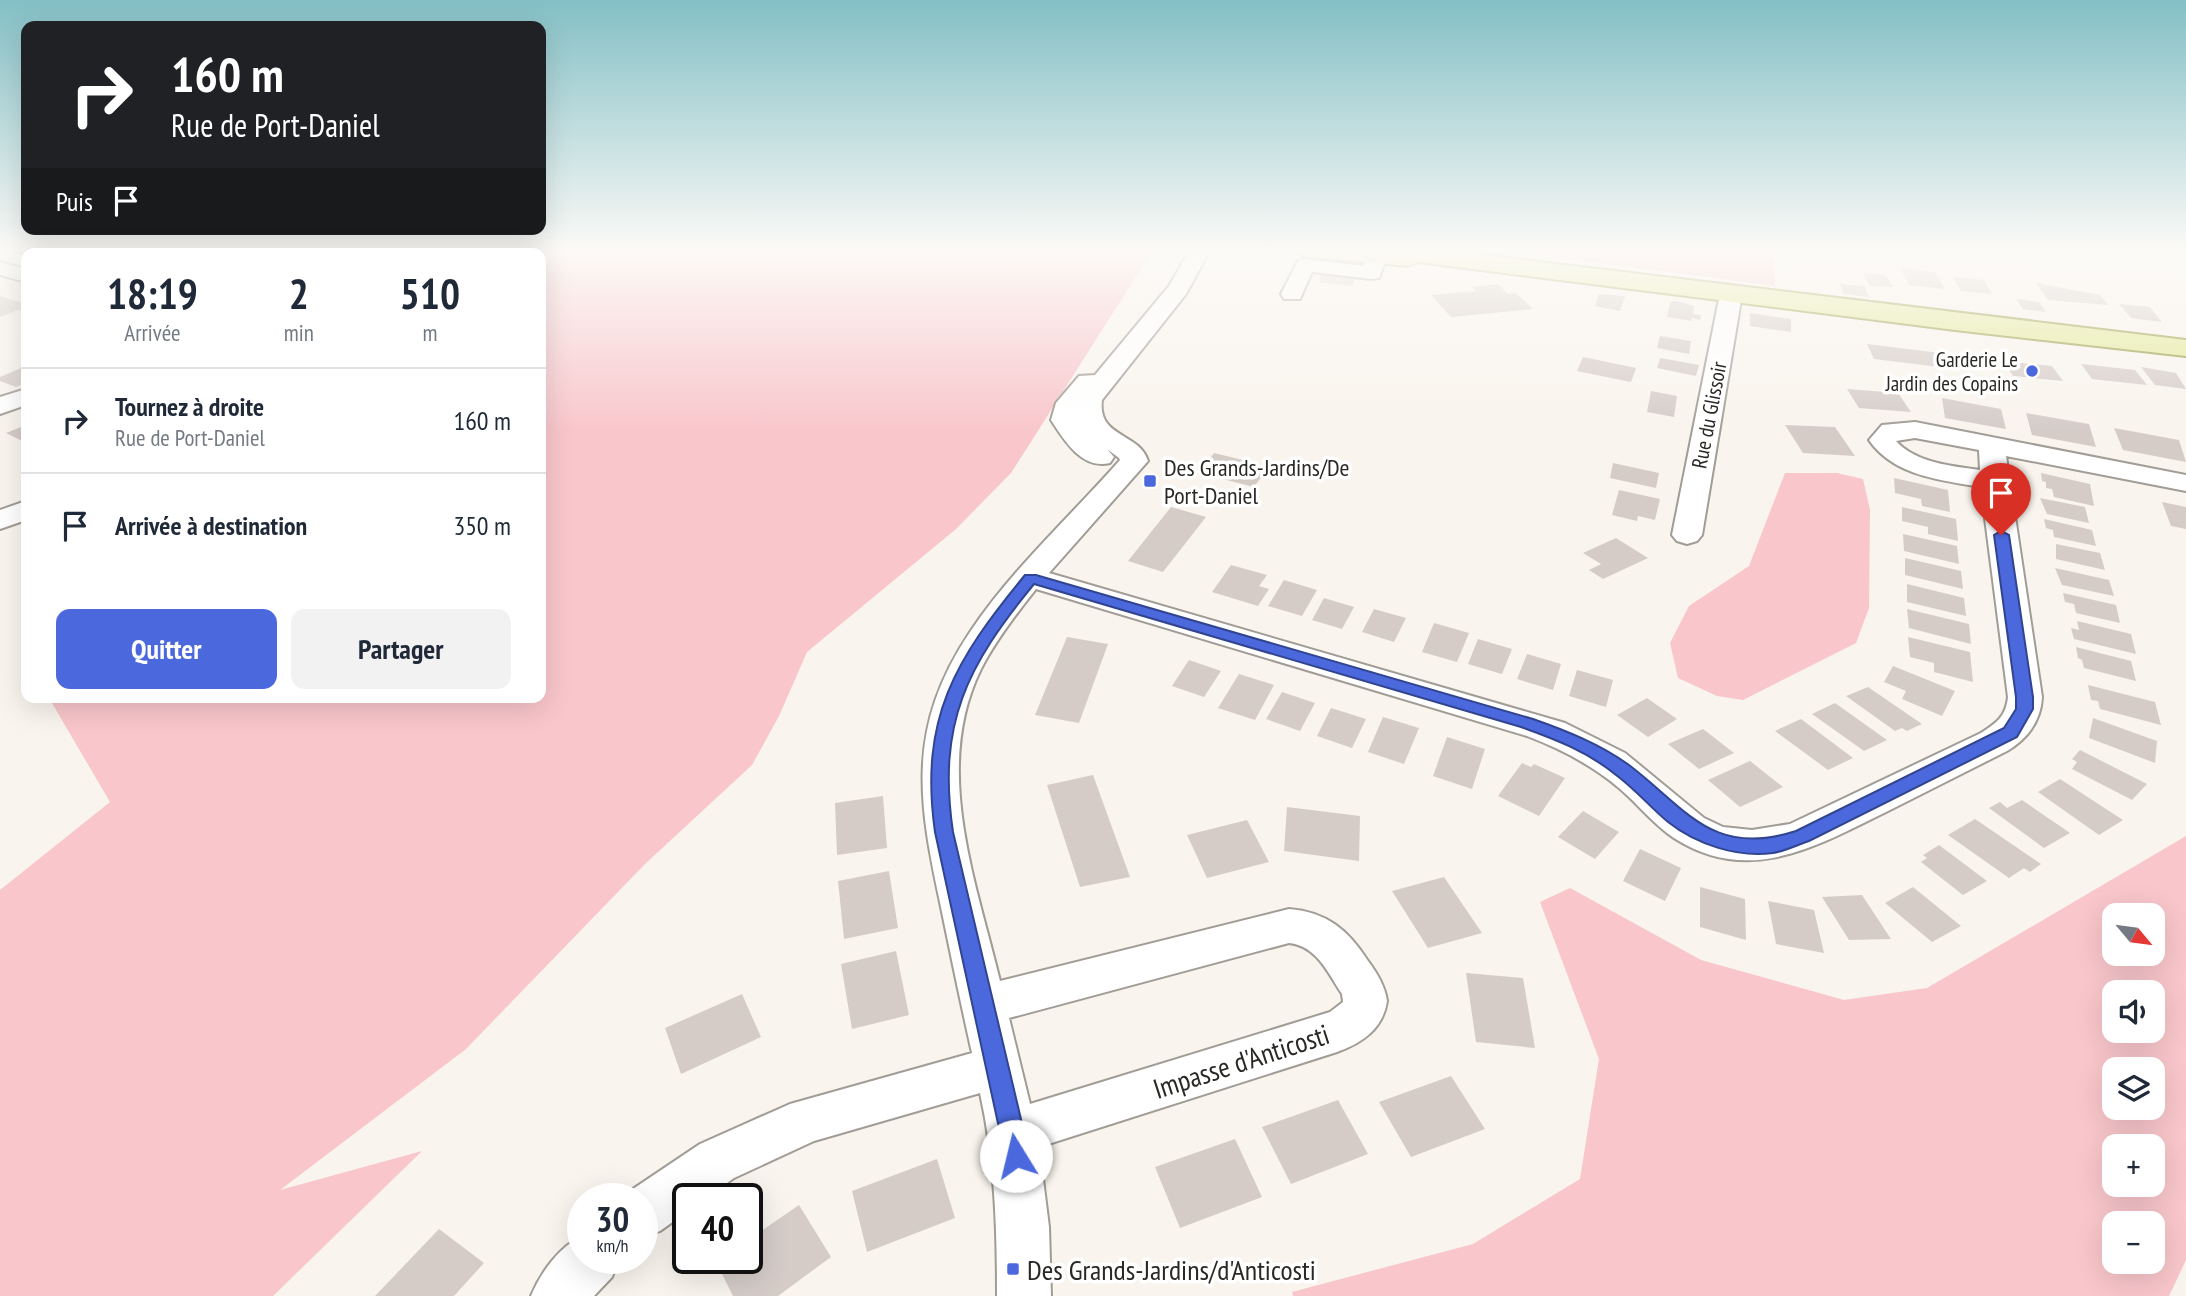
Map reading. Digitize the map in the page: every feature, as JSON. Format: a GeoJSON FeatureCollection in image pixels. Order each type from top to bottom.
{"type":"FeatureCollection","features":[{"type":"Feature","properties":{"kind":"main road"},"geometry":{"type":"LineString","coordinates":[[1870,310],[2186,348]]}},
{"type":"Feature","properties":{"kind":"street"},"geometry":{"type":"LineString","coordinates":[[1123,474],[1077,441],[1066,428],[1063,415],[1069,403],[1122,337],[1139,310]]}},
{"type":"Feature","properties":{"kind":"street"},"geometry":{"type":"LineString","coordinates":[[1024,1296],[1023,1227],[1013,1132],[944,832],[939,794],[941,755],[946,722],[962,673],[989,628],[1123,474],[1134,457],[1091,425],[1086,415],[1089,399],[1161,310]]}},
{"type":"Feature","properties":{"kind":"street","name":"Rue du Glissoir"},"geometry":{"type":"LineString","coordinates":[[1687,535],[1728,310]]}},
{"type":"Feature","properties":{"kind":"street"},"geometry":{"type":"LineString","coordinates":[[0,406],[21,399]]}},
{"type":"Feature","properties":{"kind":"street"},"geometry":{"type":"LineString","coordinates":[[1994,481],[1913,464],[1899,458],[1885,447],[1882,440],[1897,429],[1915,430],[2186,483]]}},
{"type":"Feature","properties":{"kind":"street"},"geometry":{"type":"LineString","coordinates":[[1031,578],[1527,723],[1598,753],[1698,833],[1751,847],[1775,845],[1802,836],[1994,742],[2011,732],[2020,721],[2025,709],[2025,697],[1994,481],[1992,445]]}},
{"type":"Feature","properties":{"kind":"street"},"geometry":{"type":"LineString","coordinates":[[0,520],[21,512]]}},
{"type":"Feature","properties":{"kind":"street","name":"Impasse d'Anticosti"},"geometry":{"type":"LineString","coordinates":[[983,1005],[1289,926],[1304,926],[1329,939],[1363,991],[1366,1002],[1351,1024],[1337,1032],[1013,1132]]}},
{"type":"Feature","properties":{"kind":"street"},"geometry":{"type":"LineString","coordinates":[[658,1202],[717,1161],[807,1120],[997,1067]]}},
{"type":"Feature","properties":{"kind":"street"},"geometry":{"type":"LineString","coordinates":[[558,1296],[578,1274]]}},
{"type":"Feature","properties":{"kind":"shaded area"},"geometry":{"type":"Polygon","coordinates":[[[546,310],[1114,310],[1011,473],[956,529],[807,652],[779,716],[752,765],[645,864],[466,1049],[280,1190],[422,1151],[273,1296],[0,1296],[0,890],[110,802],[52,703],[546,703],[546,310]]]}},
{"type":"Feature","properties":{"kind":"shaded area"},"geometry":{"type":"Polygon","coordinates":[[[1785,473],[1837,473],[1863,479],[1870,510],[1869,608],[1856,643],[1743,700],[1717,696],[1678,678],[1670,643],[1689,606],[1749,566],[1785,473]]]}},
{"type":"Feature","properties":{"kind":"shaded area"},"geometry":{"type":"Polygon","coordinates":[[[2186,836],[2186,1260],[2169,1296],[1293,1296],[1292,1292],[1473,1244],[1580,1179],[1599,1059],[1540,902],[1570,888],[1701,960],[1844,1000],[1927,988],[2186,836]]]}},
{"type":"Feature","properties":{"kind":"building"},"geometry":{"type":"Polygon","coordinates":[[[0,310],[17,310],[0,317],[0,310]]]}},
{"type":"Feature","properties":{"kind":"building"},"geometry":{"type":"Polygon","coordinates":[[[1445,310],[1518,310],[1451,317],[1445,310]]]}},
{"type":"Feature","properties":{"kind":"building"},"geometry":{"type":"Polygon","coordinates":[[[1668,310],[1693,310],[1693,314],[1701,315],[1700,320],[1692,318],[1691,321],[1667,317],[1668,310]]]}},
{"type":"Feature","properties":{"kind":"building"},"geometry":{"type":"Polygon","coordinates":[[[2125,310],[2153,310],[2162,322],[2131,318],[2125,310]]]}},
{"type":"Feature","properties":{"kind":"building"},"geometry":{"type":"Polygon","coordinates":[[[1750,313],[1791,319],[1791,332],[1750,326],[1750,313]]]}},
{"type":"Feature","properties":{"kind":"building"},"geometry":{"type":"Polygon","coordinates":[[[1660,336],[1691,341],[1689,354],[1657,348],[1660,336]]]}},
{"type":"Feature","properties":{"kind":"building"},"geometry":{"type":"Polygon","coordinates":[[[1867,344],[1940,353],[1948,368],[1874,359],[1867,344]]]}},
{"type":"Feature","properties":{"kind":"building"},"geometry":{"type":"Polygon","coordinates":[[[1583,357],[1636,368],[1631,382],[1577,371],[1583,357]]]}},
{"type":"Feature","properties":{"kind":"building"},"geometry":{"type":"Polygon","coordinates":[[[1660,358],[1699,365],[1696,376],[1657,368],[1660,358]]]}},
{"type":"Feature","properties":{"kind":"building","name":"Garderie Le Jardin des Copains"},"geometry":{"type":"Polygon","coordinates":[[[2003,361],[2052,366],[2063,381],[2013,376],[2003,361]]]}},
{"type":"Feature","properties":{"kind":"building"},"geometry":{"type":"Polygon","coordinates":[[[2081,364],[2135,370],[2147,385],[2092,379],[2081,364]]]}},
{"type":"Feature","properties":{"kind":"building"},"geometry":{"type":"Polygon","coordinates":[[[2141,367],[2176,373],[2186,389],[2155,385],[2141,367]]]}},
{"type":"Feature","properties":{"kind":"building"},"geometry":{"type":"Polygon","coordinates":[[[21,368],[21,385],[16,387],[0,381],[0,377],[21,368]]]}},
{"type":"Feature","properties":{"kind":"building"},"geometry":{"type":"Polygon","coordinates":[[[1847,389],[1898,393],[1911,412],[1859,408],[1847,389]]]}},
{"type":"Feature","properties":{"kind":"building"},"geometry":{"type":"Polygon","coordinates":[[[1651,391],[1677,396],[1674,417],[1647,412],[1651,391]]]}},
{"type":"Feature","properties":{"kind":"building"},"geometry":{"type":"Polygon","coordinates":[[[1942,398],[2001,409],[2006,429],[1945,418],[1942,398]]]}},
{"type":"Feature","properties":{"kind":"building"},"geometry":{"type":"Polygon","coordinates":[[[2026,413],[2089,424],[2096,447],[2032,435],[2026,413]]]}},
{"type":"Feature","properties":{"kind":"building"},"geometry":{"type":"Polygon","coordinates":[[[1785,425],[1835,427],[1855,456],[1803,453],[1785,425]]]}},
{"type":"Feature","properties":{"kind":"building"},"geometry":{"type":"Polygon","coordinates":[[[21,427],[21,440],[6,433],[21,427]]]}},
{"type":"Feature","properties":{"kind":"building"},"geometry":{"type":"Polygon","coordinates":[[[2114,428],[2179,440],[2186,462],[2123,450],[2114,428]]]}},
{"type":"Feature","properties":{"kind":"building"},"geometry":{"type":"Polygon","coordinates":[[[1214,453],[1259,464],[1256,470],[1265,472],[1254,487],[1199,473],[1214,453]]]}},
{"type":"Feature","properties":{"kind":"building"},"geometry":{"type":"Polygon","coordinates":[[[1613,463],[1659,473],[1656,488],[1610,478],[1613,463]]]}},
{"type":"Feature","properties":{"kind":"building"},"geometry":{"type":"Polygon","coordinates":[[[2041,473],[2090,484],[2094,506],[2054,497],[2052,489],[2046,488],[2046,482],[2042,481],[2041,473]]]}},
{"type":"Feature","properties":{"kind":"building"},"geometry":{"type":"Polygon","coordinates":[[[1894,478],[1948,490],[1950,512],[1922,506],[1921,499],[1895,493],[1894,478]]]}},
{"type":"Feature","properties":{"kind":"building"},"geometry":{"type":"Polygon","coordinates":[[[1619,490],[1660,499],[1655,520],[1638,516],[1637,521],[1612,515],[1619,490]]]}},
{"type":"Feature","properties":{"kind":"building"},"geometry":{"type":"Polygon","coordinates":[[[2040,498],[2085,507],[2089,523],[2047,514],[2040,498]]]}},
{"type":"Feature","properties":{"kind":"building"},"geometry":{"type":"Polygon","coordinates":[[[2162,502],[2186,507],[2186,529],[2171,526],[2162,502]]]}},
{"type":"Feature","properties":{"kind":"building"},"geometry":{"type":"Polygon","coordinates":[[[1171,507],[1206,517],[1163,572],[1128,561],[1171,507]]]}},
{"type":"Feature","properties":{"kind":"building"},"geometry":{"type":"Polygon","coordinates":[[[1902,507],[1956,519],[1958,541],[1928,534],[1928,527],[1902,521],[1902,507]]]}},
{"type":"Feature","properties":{"kind":"building"},"geometry":{"type":"Polygon","coordinates":[[[2044,519],[2092,530],[2096,546],[2054,537],[2053,530],[2046,528],[2044,519]]]}},
{"type":"Feature","properties":{"kind":"building"},"geometry":{"type":"Polygon","coordinates":[[[1903,534],[1957,546],[1959,564],[1904,551],[1903,534]]]}},
{"type":"Feature","properties":{"kind":"building"},"geometry":{"type":"Polygon","coordinates":[[[1616,538],[1648,558],[1603,579],[1589,570],[1601,564],[1583,553],[1616,538]]]}},
{"type":"Feature","properties":{"kind":"building"},"geometry":{"type":"Polygon","coordinates":[[[2056,544],[2100,553],[2105,570],[2056,559],[2056,544]]]}},
{"type":"Feature","properties":{"kind":"building"},"geometry":{"type":"Polygon","coordinates":[[[1905,558],[1961,571],[1963,589],[1905,575],[1905,558]]]}},
{"type":"Feature","properties":{"kind":"building"},"geometry":{"type":"Polygon","coordinates":[[[1231,565],[1267,575],[1259,586],[1269,589],[1258,606],[1212,592],[1231,565]]]}},
{"type":"Feature","properties":{"kind":"building"},"geometry":{"type":"Polygon","coordinates":[[[2055,568],[2109,580],[2114,596],[2062,585],[2055,568]]]}},
{"type":"Feature","properties":{"kind":"building"},"geometry":{"type":"Polygon","coordinates":[[[1284,580],[1317,590],[1302,616],[1268,606],[1284,580]]]}},
{"type":"Feature","properties":{"kind":"building"},"geometry":{"type":"Polygon","coordinates":[[[1907,584],[1964,598],[1966,616],[1907,602],[1907,584]]]}},
{"type":"Feature","properties":{"kind":"building"},"geometry":{"type":"Polygon","coordinates":[[[2063,593],[2116,605],[2120,623],[2076,613],[2074,604],[2065,602],[2063,593]]]}},
{"type":"Feature","properties":{"kind":"building"},"geometry":{"type":"Polygon","coordinates":[[[1324,598],[1354,607],[1342,629],[1312,620],[1324,598]]]}},
{"type":"Feature","properties":{"kind":"building"},"geometry":{"type":"Polygon","coordinates":[[[1374,609],[1406,618],[1394,642],[1362,632],[1374,609]]]}},
{"type":"Feature","properties":{"kind":"building"},"geometry":{"type":"Polygon","coordinates":[[[1907,609],[1969,624],[1971,644],[1909,628],[1907,609]]]}},
{"type":"Feature","properties":{"kind":"building"},"geometry":{"type":"Polygon","coordinates":[[[2077,621],[2131,634],[2136,654],[2074,639],[2071,628],[2079,630],[2077,621]]]}},
{"type":"Feature","properties":{"kind":"building"},"geometry":{"type":"Polygon","coordinates":[[[1434,623],[1469,633],[1457,662],[1422,652],[1434,623]]]}},
{"type":"Feature","properties":{"kind":"building"},"geometry":{"type":"Polygon","coordinates":[[[1067,637],[1108,644],[1079,723],[1035,715],[1067,637]]]}},
{"type":"Feature","properties":{"kind":"building"},"geometry":{"type":"Polygon","coordinates":[[[1908,637],[1970,652],[1973,682],[1934,672],[1934,663],[1910,657],[1908,637]]]}},
{"type":"Feature","properties":{"kind":"building"},"geometry":{"type":"Polygon","coordinates":[[[1478,639],[1512,649],[1502,674],[1468,664],[1478,639]]]}},
{"type":"Feature","properties":{"kind":"building"},"geometry":{"type":"Polygon","coordinates":[[[2076,647],[2131,661],[2136,681],[2084,668],[2076,647]]]}},
{"type":"Feature","properties":{"kind":"building"},"geometry":{"type":"Polygon","coordinates":[[[1527,654],[1561,664],[1553,690],[1517,679],[1527,654]]]}},
{"type":"Feature","properties":{"kind":"building"},"geometry":{"type":"Polygon","coordinates":[[[1189,660],[1221,671],[1204,697],[1172,686],[1189,660]]]}},
{"type":"Feature","properties":{"kind":"building"},"geometry":{"type":"Polygon","coordinates":[[[1893,666],[1955,691],[1942,716],[1902,699],[1906,691],[1884,682],[1893,666]]]}},
{"type":"Feature","properties":{"kind":"building"},"geometry":{"type":"Polygon","coordinates":[[[1577,670],[1613,680],[1606,707],[1569,696],[1577,670]]]}},
{"type":"Feature","properties":{"kind":"building"},"geometry":{"type":"Polygon","coordinates":[[[1239,674],[1274,685],[1255,720],[1218,708],[1239,674]]]}},
{"type":"Feature","properties":{"kind":"building"},"geometry":{"type":"Polygon","coordinates":[[[2088,685],[2155,702],[2161,725],[2100,709],[2098,701],[2091,700],[2088,685]]]}},
{"type":"Feature","properties":{"kind":"building"},"geometry":{"type":"Polygon","coordinates":[[[1868,687],[1922,724],[1907,731],[1902,728],[1895,731],[1846,696],[1868,687]]]}},
{"type":"Feature","properties":{"kind":"building"},"geometry":{"type":"Polygon","coordinates":[[[1282,692],[1315,703],[1300,731],[1266,719],[1282,692]]]}},
{"type":"Feature","properties":{"kind":"building"},"geometry":{"type":"Polygon","coordinates":[[[1647,698],[1677,719],[1648,737],[1617,715],[1647,698]]]}},
{"type":"Feature","properties":{"kind":"building"},"geometry":{"type":"Polygon","coordinates":[[[1835,703],[1887,740],[1864,751],[1812,714],[1835,703]]]}},
{"type":"Feature","properties":{"kind":"building"},"geometry":{"type":"Polygon","coordinates":[[[1331,708],[1366,719],[1352,748],[1317,736],[1331,708]]]}},
{"type":"Feature","properties":{"kind":"building"},"geometry":{"type":"Polygon","coordinates":[[[1383,717],[1419,728],[1404,764],[1368,752],[1383,717]]]}},
{"type":"Feature","properties":{"kind":"building"},"geometry":{"type":"Polygon","coordinates":[[[2093,718],[2157,741],[2155,763],[2089,738],[2093,718]]]}},
{"type":"Feature","properties":{"kind":"building"},"geometry":{"type":"Polygon","coordinates":[[[1801,719],[1853,758],[1828,770],[1775,731],[1801,719]]]}},
{"type":"Feature","properties":{"kind":"building"},"geometry":{"type":"Polygon","coordinates":[[[1703,729],[1734,753],[1699,769],[1668,744],[1703,729]]]}},
{"type":"Feature","properties":{"kind":"building"},"geometry":{"type":"Polygon","coordinates":[[[1447,737],[1485,749],[1472,789],[1433,776],[1447,737]]]}},
{"type":"Feature","properties":{"kind":"building"},"geometry":{"type":"Polygon","coordinates":[[[2080,750],[2147,784],[2132,800],[2072,769],[2077,762],[2072,759],[2080,750]]]}},
{"type":"Feature","properties":{"kind":"building"},"geometry":{"type":"Polygon","coordinates":[[[1750,761],[1783,787],[1740,807],[1708,780],[1750,761]]]}},
{"type":"Feature","properties":{"kind":"building"},"geometry":{"type":"Polygon","coordinates":[[[1522,763],[1531,767],[1534,764],[1565,778],[1539,816],[1498,796],[1522,763]]]}},
{"type":"Feature","properties":{"kind":"building"},"geometry":{"type":"Polygon","coordinates":[[[1093,775],[1130,877],[1080,887],[1047,785],[1093,775]]]}},
{"type":"Feature","properties":{"kind":"building"},"geometry":{"type":"Polygon","coordinates":[[[2060,779],[2123,820],[2099,835],[2038,792],[2060,779]]]}},
{"type":"Feature","properties":{"kind":"building"},"geometry":{"type":"Polygon","coordinates":[[[883,796],[887,848],[837,855],[835,803],[883,796]]]}},
{"type":"Feature","properties":{"kind":"building"},"geometry":{"type":"Polygon","coordinates":[[[2022,800],[2070,833],[2044,848],[1989,808],[2000,802],[2007,808],[2022,800]]]}},
{"type":"Feature","properties":{"kind":"building"},"geometry":{"type":"Polygon","coordinates":[[[1287,807],[1360,816],[1359,861],[1284,851],[1287,807]]]}},
{"type":"Feature","properties":{"kind":"building"},"geometry":{"type":"Polygon","coordinates":[[[1583,811],[1619,832],[1595,859],[1558,837],[1583,811]]]}},
{"type":"Feature","properties":{"kind":"building"},"geometry":{"type":"Polygon","coordinates":[[[1975,819],[2041,864],[2030,872],[2024,868],[2009,878],[1948,835],[1975,819]]]}},
{"type":"Feature","properties":{"kind":"building"},"geometry":{"type":"Polygon","coordinates":[[[1247,820],[1269,862],[1207,878],[1187,835],[1247,820]]]}},
{"type":"Feature","properties":{"kind":"building"},"geometry":{"type":"Polygon","coordinates":[[[1939,845],[1987,881],[1963,895],[1921,862],[1927,858],[1923,855],[1939,845]]]}},
{"type":"Feature","properties":{"kind":"building"},"geometry":{"type":"Polygon","coordinates":[[[1640,849],[1681,868],[1665,901],[1623,881],[1640,849]]]}},
{"type":"Feature","properties":{"kind":"building"},"geometry":{"type":"Polygon","coordinates":[[[889,871],[898,928],[844,939],[838,881],[889,871]]]}},
{"type":"Feature","properties":{"kind":"building"},"geometry":{"type":"Polygon","coordinates":[[[1444,877],[1482,933],[1428,948],[1392,891],[1444,877]]]}},
{"type":"Feature","properties":{"kind":"building"},"geometry":{"type":"Polygon","coordinates":[[[1700,887],[1745,899],[1746,940],[1700,927],[1700,887]]]}},
{"type":"Feature","properties":{"kind":"building"},"geometry":{"type":"Polygon","coordinates":[[[1913,887],[1961,926],[1932,942],[1885,903],[1913,887]]]}},
{"type":"Feature","properties":{"kind":"building"},"geometry":{"type":"Polygon","coordinates":[[[1862,895],[1891,939],[1849,940],[1822,897],[1862,895]]]}},
{"type":"Feature","properties":{"kind":"building"},"geometry":{"type":"Polygon","coordinates":[[[1768,901],[1814,910],[1824,953],[1776,944],[1768,901]]]}},
{"type":"Feature","properties":{"kind":"building"},"geometry":{"type":"Polygon","coordinates":[[[896,951],[909,1015],[852,1029],[841,964],[896,951]]]}},
{"type":"Feature","properties":{"kind":"building"},"geometry":{"type":"Polygon","coordinates":[[[1466,973],[1523,978],[1535,1048],[1476,1042],[1466,973]]]}},
{"type":"Feature","properties":{"kind":"building"},"geometry":{"type":"Polygon","coordinates":[[[742,994],[761,1037],[681,1074],[665,1028],[742,994]]]}},
{"type":"Feature","properties":{"kind":"building"},"geometry":{"type":"Polygon","coordinates":[[[1451,1076],[1485,1129],[1411,1157],[1379,1102],[1451,1076]]]}},
{"type":"Feature","properties":{"kind":"building"},"geometry":{"type":"Polygon","coordinates":[[[1338,1100],[1368,1154],[1291,1184],[1262,1127],[1338,1100]]]}},
{"type":"Feature","properties":{"kind":"building"},"geometry":{"type":"Polygon","coordinates":[[[1235,1139],[1262,1197],[1180,1228],[1155,1167],[1235,1139]]]}},
{"type":"Feature","properties":{"kind":"building"},"geometry":{"type":"Polygon","coordinates":[[[937,1159],[955,1218],[867,1252],[852,1191],[937,1159]]]}},
{"type":"Feature","properties":{"kind":"building"},"geometry":{"type":"Polygon","coordinates":[[[799,1205],[831,1257],[778,1296],[733,1296],[722,1274],[763,1274],[763,1230],[799,1205]]]}},
{"type":"Feature","properties":{"kind":"building"},"geometry":{"type":"Polygon","coordinates":[[[439,1229],[484,1263],[454,1296],[375,1296],[439,1229]]]}},
{"type":"Feature","properties":{"kind":"place","name":"Garderie Le Jardin des Copains"},"geometry":{"type":"Point","coordinates":[2032,371]}},
{"type":"Feature","properties":{"kind":"place","name":"Des Grands-Jardins/De Port-Daniel"},"geometry":{"type":"Point","coordinates":[1150,481]}},
{"type":"Feature","properties":{"kind":"place","name":"Des Grands-Jardins/d'Anticosti"},"geometry":{"type":"Point","coordinates":[1013,1269]}},
{"type":"Feature","properties":{"kind":"route"},"geometry":{"type":"LineString","coordinates":[[1016,1156],[1013,1132],[944,832],[939,794],[946,722],[951,699],[962,673],[989,628],[1031,578],[1527,723],[1563,736],[1598,753],[1698,833],[1751,847],[1775,845],[1802,836],[1994,742],[2011,732],[2020,721],[2025,709],[2025,697],[2001,535]]}}]}
